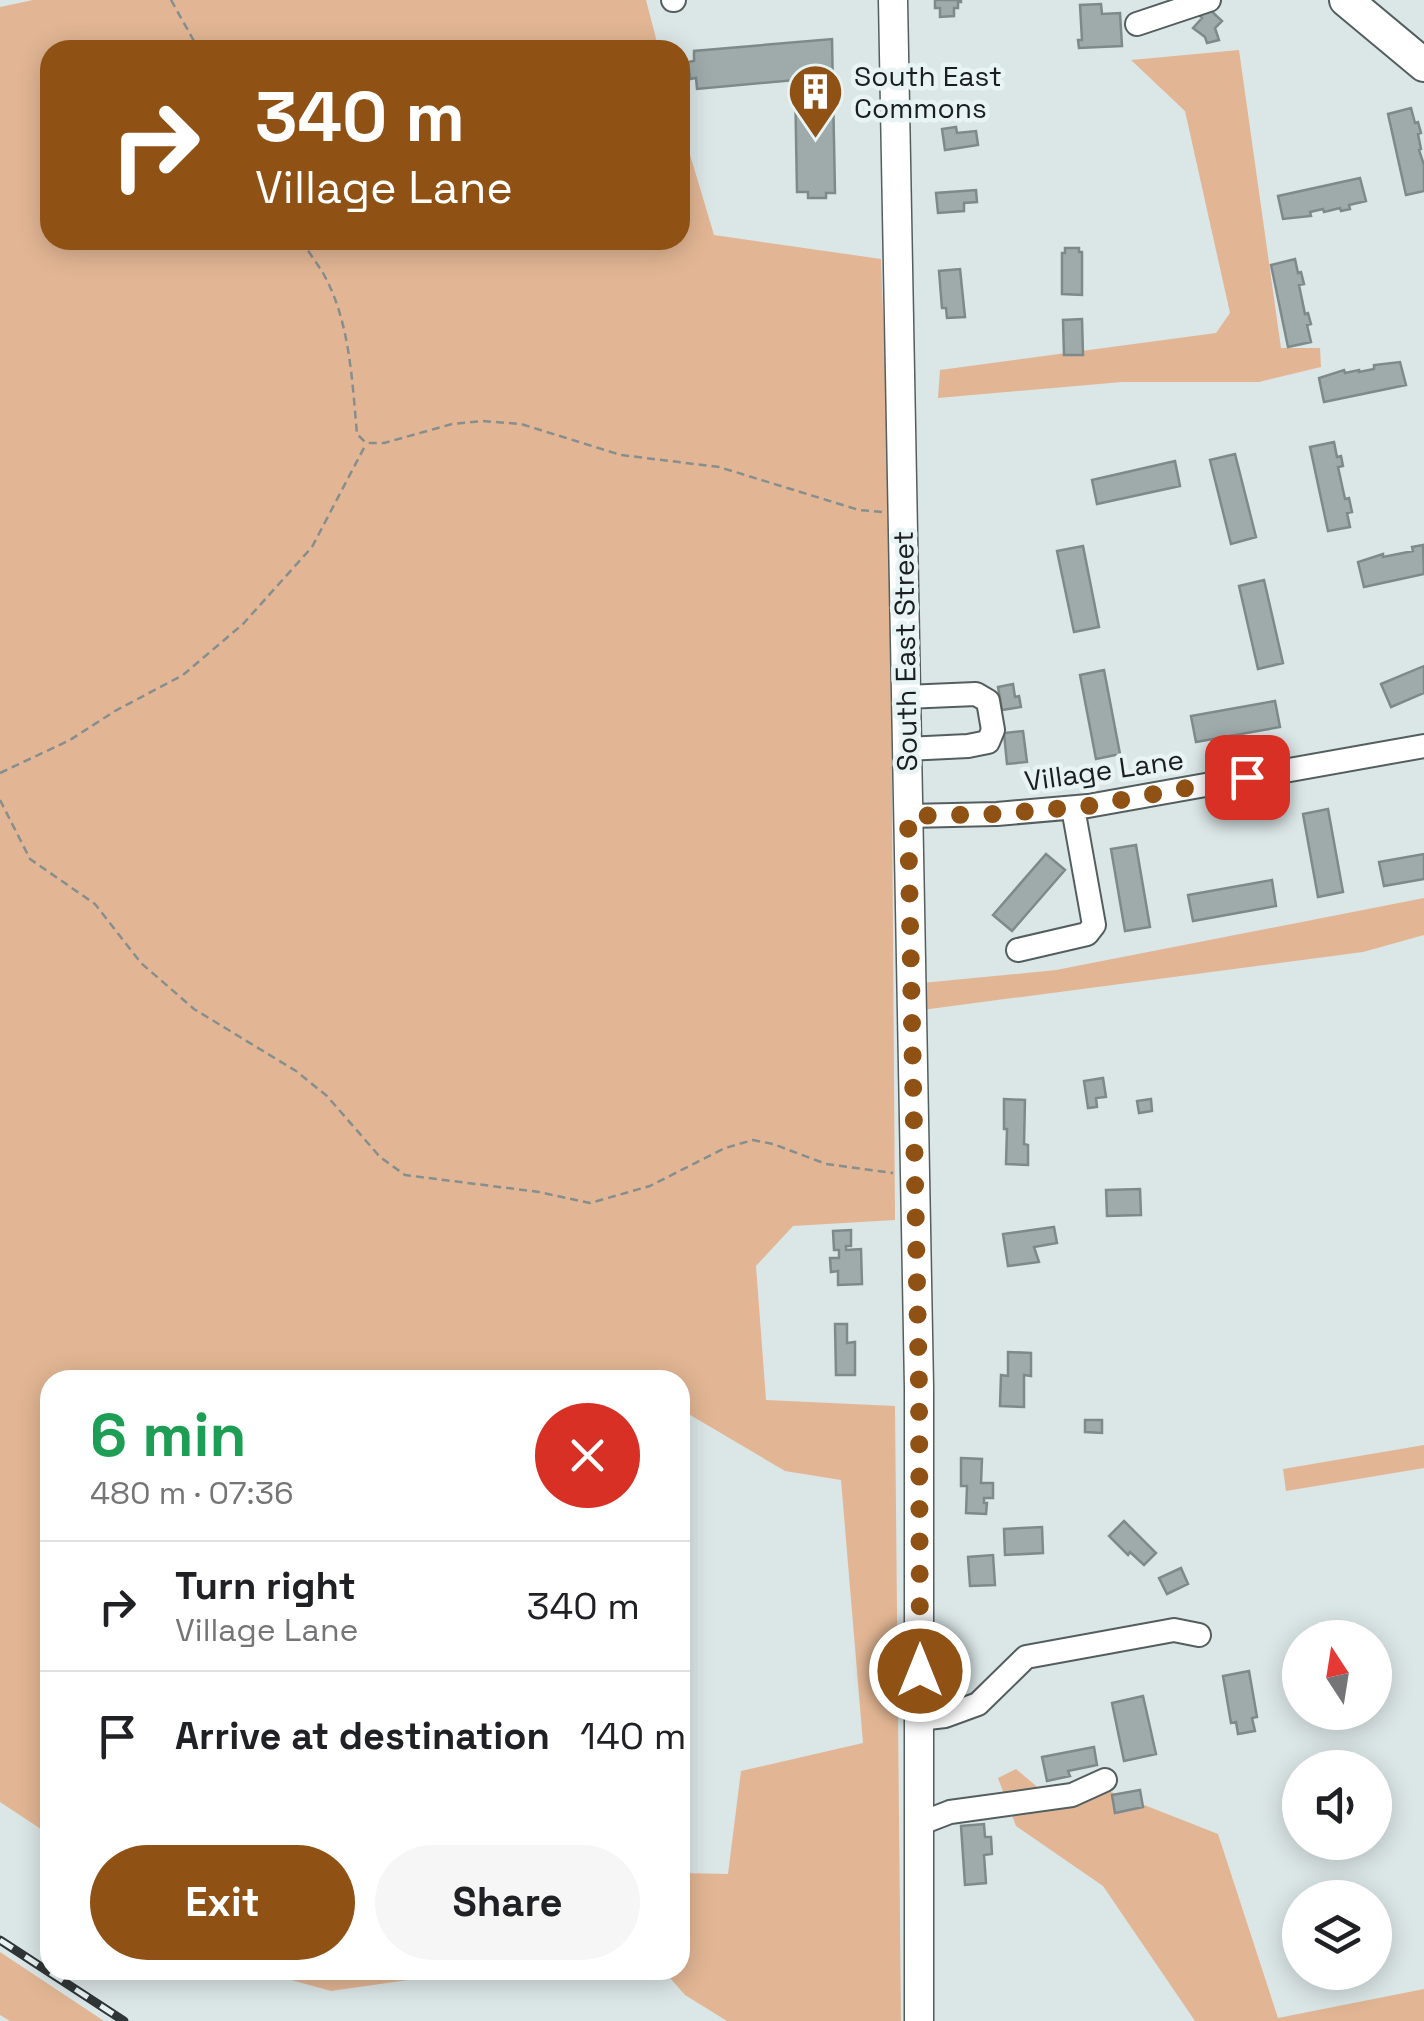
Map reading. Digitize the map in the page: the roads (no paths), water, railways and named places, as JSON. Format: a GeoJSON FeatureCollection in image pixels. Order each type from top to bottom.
{"type":"FeatureCollection","features":[{"type":"Feature","properties":{"kind":"highway"},"geometry":{"type":"LineString","coordinates":[[1346,0],[1420,54]]}},
{"type":"Feature","properties":{"kind":"main road","name":"South East Street"},"geometry":{"type":"LineString","coordinates":[[893,0],[919,1387],[919,2021]]}},
{"type":"Feature","properties":{"kind":"lane"},"geometry":{"type":"LineString","coordinates":[[1137,24],[1209,0]]}},
{"type":"Feature","properties":{"kind":"lane"},"geometry":{"type":"LineString","coordinates":[[905,697],[976,694],[988,701],[993,730],[988,742],[906,749]]}},
{"type":"Feature","properties":{"kind":"lane","name":"Village Lane"},"geometry":{"type":"LineString","coordinates":[[908,816],[1073,808],[1424,746]]}},
{"type":"Feature","properties":{"kind":"lane"},"geometry":{"type":"LineString","coordinates":[[1018,950],[1086,934],[1094,925],[1073,808]]}},
{"type":"Feature","properties":{"kind":"lane"},"geometry":{"type":"LineString","coordinates":[[919,1720],[978,1704],[1026,1657],[1174,1630],[1199,1635]]}},
{"type":"Feature","properties":{"kind":"lane"},"geometry":{"type":"LineString","coordinates":[[919,1824],[950,1812],[1072,1795],[1105,1780]]}},
{"type":"Feature","properties":{"kind":"railway"},"geometry":{"type":"LineString","coordinates":[[0,1940],[40,1966]]}},
{"type":"Feature","properties":{"kind":"railway"},"geometry":{"type":"LineString","coordinates":[[61,1980],[124,2021]]}},
{"type":"Feature","properties":{"kind":"place","name":"South East Commons"},"geometry":{"type":"Point","coordinates":[815,141]}}]}
